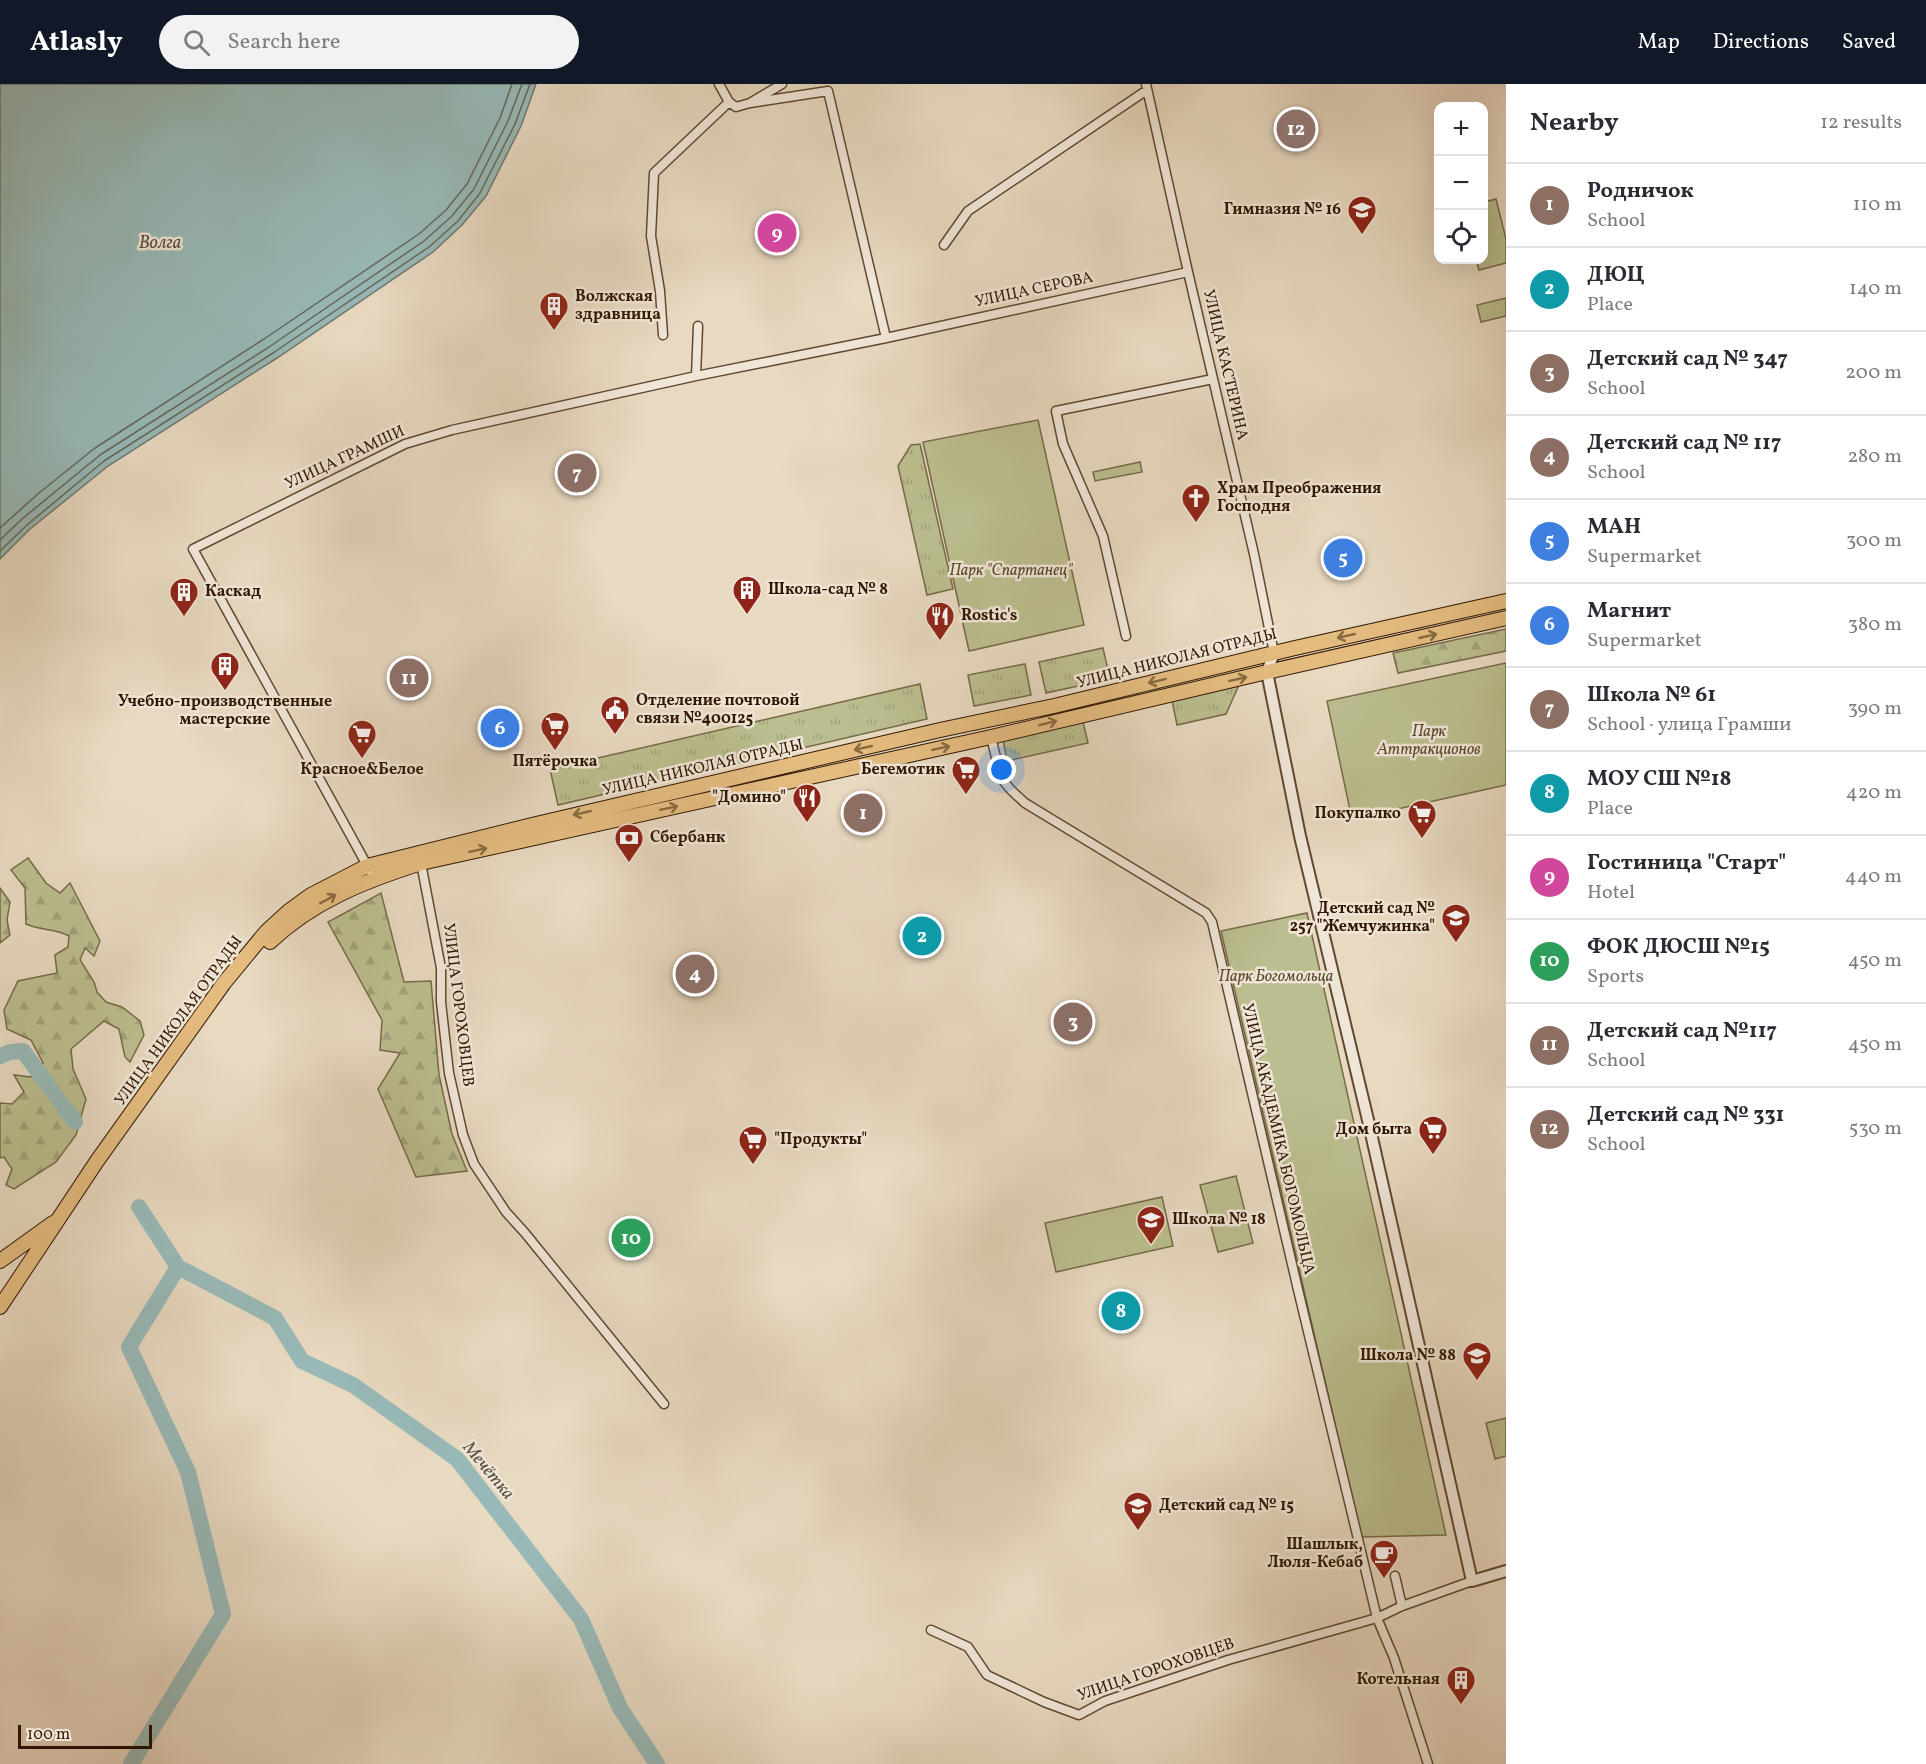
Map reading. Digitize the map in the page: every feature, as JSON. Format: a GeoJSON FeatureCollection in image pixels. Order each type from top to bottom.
{"type":"FeatureCollection","features":[{"type":"Feature","properties":{"kind":"main road","name":"УЛИЦА НИКОЛАЯ ОТРАДЫ"},"geometry":{"type":"LineString","coordinates":[[62,1215],[97,1161],[224,983],[266,932],[311,895],[370,872],[553,820],[1506,601]]}},
{"type":"Feature","properties":{"kind":"main road","name":"УЛИЦА НИКОЛАЯ ОТРАДЫ"},"geometry":{"type":"LineString","coordinates":[[0,1262],[62,1215],[266,945],[296,919],[370,872],[421,863],[991,737],[1506,618]]}},
{"type":"Feature","properties":{"kind":"main road"},"geometry":{"type":"LineString","coordinates":[[0,1307],[62,1215]]}},
{"type":"Feature","properties":{"kind":"street"},"geometry":{"type":"LineString","coordinates":[[719,84],[729,102],[736,107],[828,91],[886,338]]}},
{"type":"Feature","properties":{"kind":"street"},"geometry":{"type":"LineString","coordinates":[[750,103],[782,84]]}},
{"type":"Feature","properties":{"kind":"street"},"geometry":{"type":"LineString","coordinates":[[944,245],[968,211],[1146,87]]}},
{"type":"Feature","properties":{"kind":"street","name":"УЛИЦА КАСТЕРИНА"},"geometry":{"type":"LineString","coordinates":[[1146,87],[1254,554],[1274,653]]}},
{"type":"Feature","properties":{"kind":"street"},"geometry":{"type":"LineString","coordinates":[[663,335],[660,291],[651,236],[654,173],[729,102]]}},
{"type":"Feature","properties":{"kind":"street","name":"УЛИЦА СЕРОВА"},"geometry":{"type":"LineString","coordinates":[[886,338],[1188,272]]}},
{"type":"Feature","properties":{"kind":"street"},"geometry":{"type":"LineString","coordinates":[[696,376],[698,326]]}},
{"type":"Feature","properties":{"kind":"street","name":"УЛИЦА ГРАМШИ"},"geometry":{"type":"LineString","coordinates":[[370,872],[193,549],[405,444],[452,430],[696,376],[886,338]]}},
{"type":"Feature","properties":{"kind":"street"},"geometry":{"type":"LineString","coordinates":[[1126,636],[1103,536],[1063,444],[1056,411],[1213,379]]}},
{"type":"Feature","properties":{"kind":"street"},"geometry":{"type":"LineString","coordinates":[[1274,653],[1267,672],[1300,836],[1368,1120],[1472,1581],[1506,1571]]}},
{"type":"Feature","properties":{"kind":"street","name":"УЛИЦА АКАДЕМИКА БОГОМОЛЬЦА"},"geometry":{"type":"LineString","coordinates":[[991,737],[1001,778],[1025,803],[1206,913],[1212,922],[1377,1618],[1394,1658],[1428,1764]]}},
{"type":"Feature","properties":{"kind":"street","name":"УЛИЦА ГОРОХОВЦЕВ"},"geometry":{"type":"LineString","coordinates":[[421,863],[441,968],[441,1002],[449,1072],[463,1135],[474,1164],[506,1212],[664,1404]]}},
{"type":"Feature","properties":{"kind":"street"},"geometry":{"type":"LineString","coordinates":[[1395,1576],[1402,1606]]}},
{"type":"Feature","properties":{"kind":"street","name":"УЛИЦА ГОРОХОВЦЕВ"},"geometry":{"type":"LineString","coordinates":[[931,1630],[968,1647],[987,1675],[1044,1702],[1079,1715],[1105,1701],[1228,1660],[1377,1618],[1402,1606],[1472,1581]]}},
{"type":"Feature","properties":{"kind":"green space"},"geometry":{"type":"Polygon","coordinates":[[[1496,199],[1506,239],[1506,263],[1479,270],[1477,264],[1488,264],[1488,201],[1496,199]]]}},
{"type":"Feature","properties":{"kind":"green space"},"geometry":{"type":"Polygon","coordinates":[[[1506,298],[1506,316],[1481,322],[1477,305],[1506,298]]]}},
{"type":"Feature","properties":{"kind":"green space","name":"Парк \"Спартанец\""},"geometry":{"type":"Polygon","coordinates":[[[1038,420],[1084,625],[969,651],[923,442],[1038,420]]]}},
{"type":"Feature","properties":{"kind":"green space"},"geometry":{"type":"Polygon","coordinates":[[[920,444],[953,589],[927,595],[898,466],[911,445],[920,444]]]}},
{"type":"Feature","properties":{"kind":"green space"},"geometry":{"type":"Polygon","coordinates":[[[1140,462],[1142,472],[1095,481],[1093,472],[1140,462]]]}},
{"type":"Feature","properties":{"kind":"green space"},"geometry":{"type":"Polygon","coordinates":[[[1506,629],[1506,651],[1398,673],[1393,653],[1506,629]]]}},
{"type":"Feature","properties":{"kind":"green space"},"geometry":{"type":"Polygon","coordinates":[[[1103,648],[1110,679],[1046,693],[1039,662],[1103,648]]]}},
{"type":"Feature","properties":{"kind":"green space","name":"Парк Аттракционов"},"geometry":{"type":"Polygon","coordinates":[[[1506,663],[1506,785],[1402,808],[1351,815],[1327,701],[1506,663]]]}},
{"type":"Feature","properties":{"kind":"green space"},"geometry":{"type":"Polygon","coordinates":[[[1025,664],[1031,695],[974,706],[968,675],[1025,664]]]}},
{"type":"Feature","properties":{"kind":"green space"},"geometry":{"type":"Polygon","coordinates":[[[920,684],[927,719],[558,805],[550,769],[920,684]]]}},
{"type":"Feature","properties":{"kind":"green space"},"geometry":{"type":"Polygon","coordinates":[[[1239,685],[1226,714],[1177,725],[1172,700],[1239,685]]]}},
{"type":"Feature","properties":{"kind":"green space"},"geometry":{"type":"Polygon","coordinates":[[[1083,722],[1088,743],[1007,761],[1003,739],[1083,722]]]}},
{"type":"Feature","properties":{"kind":"green space"},"geometry":{"type":"Polygon","coordinates":[[[28,858],[46,883],[60,893],[70,883],[100,941],[94,956],[85,948],[80,960],[94,982],[97,992],[106,1002],[122,1007],[140,1021],[144,1035],[130,1062],[125,1057],[119,1029],[104,1021],[71,1049],[73,1069],[86,1099],[76,1135],[56,1162],[14,1189],[6,1185],[12,1169],[4,1157],[0,1158],[0,1103],[12,1104],[24,1092],[14,1075],[31,1077],[43,1063],[31,1040],[7,1029],[4,1010],[18,981],[57,973],[55,955],[68,947],[69,936],[26,924],[25,888],[11,870],[28,858]]]}},
{"type":"Feature","properties":{"kind":"green space"},"geometry":{"type":"Polygon","coordinates":[[[0,888],[10,902],[7,920],[10,935],[0,943],[0,888]]]}},
{"type":"Feature","properties":{"kind":"green space"},"geometry":{"type":"Polygon","coordinates":[[[381,893],[404,982],[431,981],[439,1075],[452,1134],[467,1171],[416,1177],[378,1089],[400,1053],[380,1050],[382,1020],[328,922],[381,893]]]}},
{"type":"Feature","properties":{"kind":"green space","name":"Парк Богомольца"},"geometry":{"type":"Polygon","coordinates":[[[1307,913],[1446,1535],[1361,1537],[1221,931],[1307,913]]]}},
{"type":"Feature","properties":{"kind":"green space"},"geometry":{"type":"Polygon","coordinates":[[[1236,1176],[1253,1243],[1218,1252],[1200,1185],[1236,1176]]]}},
{"type":"Feature","properties":{"kind":"green space"},"geometry":{"type":"Polygon","coordinates":[[[1162,1197],[1173,1246],[1056,1272],[1045,1223],[1162,1197]]]}},
{"type":"Feature","properties":{"kind":"green space"},"geometry":{"type":"Polygon","coordinates":[[[1506,1418],[1506,1456],[1495,1459],[1486,1423],[1506,1418]]]}},
{"type":"Feature","properties":{"kind":"water","name":"Волга"},"geometry":{"type":"Polygon","coordinates":[[[0,84],[536,84],[521,126],[486,196],[462,225],[433,252],[277,358],[108,466],[30,529],[0,559],[0,84]]]}},
{"type":"Feature","properties":{"kind":"waterway","name":"Мечётка"},"geometry":{"type":"LineString","coordinates":[[0,1056],[23,1051],[75,1122]]}},
{"type":"Feature","properties":{"kind":"waterway","name":"Мечётка"},"geometry":{"type":"LineString","coordinates":[[139,1207],[178,1267],[275,1318],[302,1361],[353,1385],[457,1459],[581,1619],[620,1708],[657,1764]]}},
{"type":"Feature","properties":{"kind":"waterway","name":"Мечётка"},"geometry":{"type":"LineString","coordinates":[[131,1764],[223,1614],[188,1472],[129,1347],[178,1267]]}},
{"type":"Feature","properties":{"kind":"place","name":"Детский сад № 331"},"geometry":{"type":"Point","coordinates":[1296,129]}},
{"type":"Feature","properties":{"kind":"place","name":"Гостиница \"Старт\""},"geometry":{"type":"Point","coordinates":[777,233]}},
{"type":"Feature","properties":{"kind":"place","name":"Гимназия № 16"},"geometry":{"type":"Point","coordinates":[1362,236]}},
{"type":"Feature","properties":{"kind":"place","name":"Волжская здравница"},"geometry":{"type":"Point","coordinates":[554,332]}},
{"type":"Feature","properties":{"kind":"place","name":"Школа № 61"},"geometry":{"type":"Point","coordinates":[577,473]}},
{"type":"Feature","properties":{"kind":"place","name":"Храм Преображения Господня"},"geometry":{"type":"Point","coordinates":[1196,524]}},
{"type":"Feature","properties":{"kind":"place","name":"МАН"},"geometry":{"type":"Point","coordinates":[1343,558]}},
{"type":"Feature","properties":{"kind":"place","name":"Школа-сад № 8"},"geometry":{"type":"Point","coordinates":[747,616]}},
{"type":"Feature","properties":{"kind":"place","name":"Каскад"},"geometry":{"type":"Point","coordinates":[184,618]}},
{"type":"Feature","properties":{"kind":"place","name":"Rostic's"},"geometry":{"type":"Point","coordinates":[940,642]}},
{"type":"Feature","properties":{"kind":"place","name":"Детский сад №117"},"geometry":{"type":"Point","coordinates":[409,678]}},
{"type":"Feature","properties":{"kind":"place","name":"Учебно-производственные мастерские"},"geometry":{"type":"Point","coordinates":[225,692]}},
{"type":"Feature","properties":{"kind":"place","name":"Магнит"},"geometry":{"type":"Point","coordinates":[500,728]}},
{"type":"Feature","properties":{"kind":"place","name":"Отделение почтовой связи №400125"},"geometry":{"type":"Point","coordinates":[615,736]}},
{"type":"Feature","properties":{"kind":"place","name":"Пятёрочка"},"geometry":{"type":"Point","coordinates":[555,752]}},
{"type":"Feature","properties":{"kind":"place","name":"Красное&Белое"},"geometry":{"type":"Point","coordinates":[362,760]}},
{"type":"Feature","properties":{"kind":"place","name":"Бегемотик"},"geometry":{"type":"Point","coordinates":[966,796]}},
{"type":"Feature","properties":{"kind":"place","name":"Родничок"},"geometry":{"type":"Point","coordinates":[863,813]}},
{"type":"Feature","properties":{"kind":"place","name":"\"Домино\""},"geometry":{"type":"Point","coordinates":[807,824]}},
{"type":"Feature","properties":{"kind":"place","name":"Покупалко"},"geometry":{"type":"Point","coordinates":[1422,840]}},
{"type":"Feature","properties":{"kind":"place","name":"Сбербанк"},"geometry":{"type":"Point","coordinates":[629,864]}},
{"type":"Feature","properties":{"kind":"place","name":"ДЮЦ"},"geometry":{"type":"Point","coordinates":[922,936]}},
{"type":"Feature","properties":{"kind":"place","name":"Детский сад № 257 \"Жемчужинка\""},"geometry":{"type":"Point","coordinates":[1456,944]}},
{"type":"Feature","properties":{"kind":"place","name":"Детский сад № 117"},"geometry":{"type":"Point","coordinates":[695,974]}},
{"type":"Feature","properties":{"kind":"place","name":"Детский сад № 347"},"geometry":{"type":"Point","coordinates":[1073,1022]}},
{"type":"Feature","properties":{"kind":"place","name":"Дом быта"},"geometry":{"type":"Point","coordinates":[1433,1156]}},
{"type":"Feature","properties":{"kind":"place","name":"\"Продукты\""},"geometry":{"type":"Point","coordinates":[753,1166]}},
{"type":"Feature","properties":{"kind":"place","name":"ФОК ДЮСШ №15"},"geometry":{"type":"Point","coordinates":[631,1238]}},
{"type":"Feature","properties":{"kind":"place","name":"Школа № 18"},"geometry":{"type":"Point","coordinates":[1151,1246]}},
{"type":"Feature","properties":{"kind":"place","name":"МОУ СШ №18"},"geometry":{"type":"Point","coordinates":[1121,1311]}},
{"type":"Feature","properties":{"kind":"place","name":"Школа № 88"},"geometry":{"type":"Point","coordinates":[1477,1382]}},
{"type":"Feature","properties":{"kind":"place","name":"Детский сад № 15"},"geometry":{"type":"Point","coordinates":[1138,1532]}},
{"type":"Feature","properties":{"kind":"place","name":"Шашлык, Люля-Кебаб"},"geometry":{"type":"Point","coordinates":[1384,1580]}},
{"type":"Feature","properties":{"kind":"place","name":"Котельная"},"geometry":{"type":"Point","coordinates":[1461,1706]}}]}
